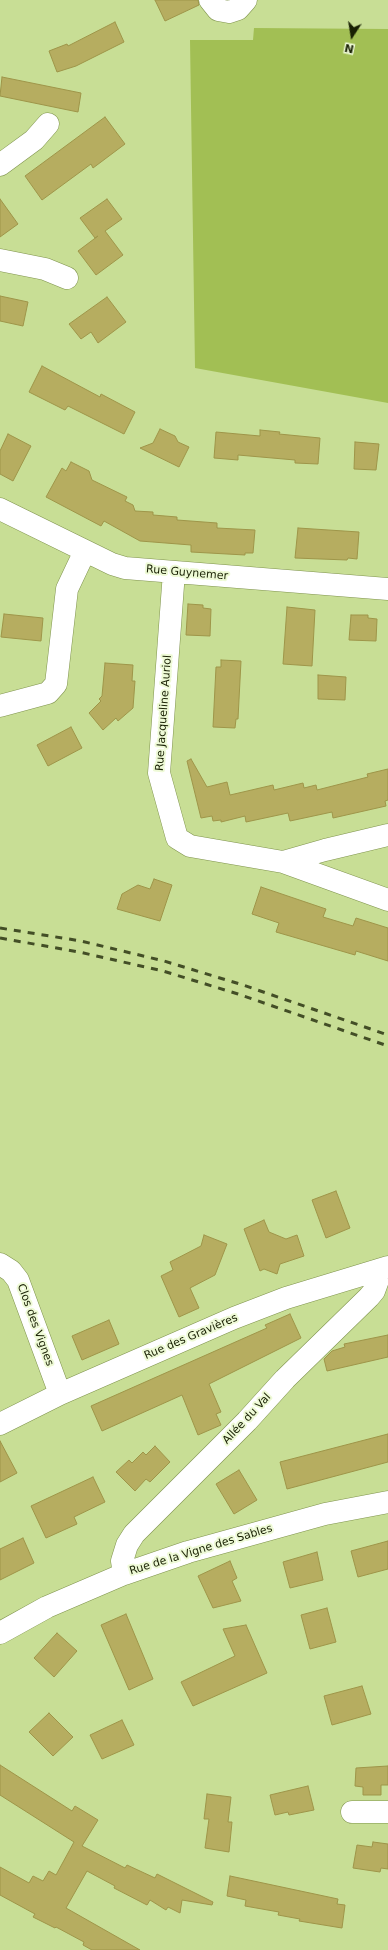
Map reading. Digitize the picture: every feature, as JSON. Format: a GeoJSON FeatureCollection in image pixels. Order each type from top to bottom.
{"type":"FeatureCollection","features":[{"type":"Feature","properties":{"kind":"street"},"geometry":{"type":"LineString","coordinates":[[210,0],[218,10],[229,12],[238,9],[246,0]]}},
{"type":"Feature","properties":{"kind":"street"},"geometry":{"type":"LineString","coordinates":[[0,165],[34,140],[48,124]]}},
{"type":"Feature","properties":{"kind":"street"},"geometry":{"type":"LineString","coordinates":[[0,260],[45,269],[67,278]]}},
{"type":"Feature","properties":{"kind":"street","name":"Rue Guynemer"},"geometry":{"type":"LineString","coordinates":[[0,509],[85,551],[125,568],[388,589]]}},
{"type":"Feature","properties":{"kind":"street"},"geometry":{"type":"LineString","coordinates":[[0,706],[48,693],[56,684],[65,598],[69,580],[85,551]]}},
{"type":"Feature","properties":{"kind":"street","name":"Rue Jacqueline Auriol"},"geometry":{"type":"LineString","coordinates":[[174,572],[159,773],[177,838],[190,846],[283,862],[388,900]]}},
{"type":"Feature","properties":{"kind":"street","name":"Rue Jacqueline Auriol"},"geometry":{"type":"LineString","coordinates":[[283,862],[388,835]]}},
{"type":"Feature","properties":{"kind":"street","name":"Clos des Vignes"},"geometry":{"type":"LineString","coordinates":[[0,1264],[11,1271],[18,1280],[60,1394]]}},
{"type":"Feature","properties":{"kind":"street","name":"Rue des Gravières"},"geometry":{"type":"LineString","coordinates":[[0,1424],[60,1394],[234,1318],[286,1298],[385,1268]]}},
{"type":"Feature","properties":{"kind":"street","name":"Allée du Val"},"geometry":{"type":"LineString","coordinates":[[124,1574],[122,1561],[127,1545],[134,1534],[247,1421],[284,1379],[369,1297],[377,1285],[385,1268]]}},
{"type":"Feature","properties":{"kind":"street","name":"Rue de la Vigne des Sables"},"geometry":{"type":"LineString","coordinates":[[0,1633],[47,1607],[124,1574],[188,1552],[325,1514],[388,1502]]}},
{"type":"Feature","properties":{"kind":"street"},"geometry":{"type":"LineString","coordinates":[[352,1812],[388,1812]]}},
{"type":"Feature","properties":{"kind":"green space"},"geometry":{"type":"Polygon","coordinates":[[[254,28],[388,29],[388,403],[195,368],[190,40],[253,40],[254,28]]]}},
{"type":"Feature","properties":{"kind":"building"},"geometry":{"type":"Polygon","coordinates":[[[155,0],[198,0],[199,5],[165,21],[155,0]]]}},
{"type":"Feature","properties":{"kind":"building"},"geometry":{"type":"Polygon","coordinates":[[[115,22],[124,42],[76,66],[57,72],[49,51],[67,44],[68,46],[115,22]]]}},
{"type":"Feature","properties":{"kind":"building"},"geometry":{"type":"Polygon","coordinates":[[[2,77],[81,93],[78,112],[0,96],[2,77]]]}},
{"type":"Feature","properties":{"kind":"building"},"geometry":{"type":"Polygon","coordinates":[[[105,117],[125,144],[93,168],[91,164],[42,200],[25,176],[105,117]]]}},
{"type":"Feature","properties":{"kind":"building"},"geometry":{"type":"Polygon","coordinates":[[[0,199],[18,224],[0,237],[0,199]]]}},
{"type":"Feature","properties":{"kind":"building"},"geometry":{"type":"Polygon","coordinates":[[[107,199],[122,219],[105,231],[123,255],[96,275],[78,251],[98,236],[95,238],[80,218],[107,199]]]}},
{"type":"Feature","properties":{"kind":"building"},"geometry":{"type":"Polygon","coordinates":[[[0,296],[28,302],[23,326],[0,321],[0,296]]]}},
{"type":"Feature","properties":{"kind":"building"},"geometry":{"type":"Polygon","coordinates":[[[107,297],[126,322],[98,343],[91,332],[81,339],[69,324],[107,297]]]}},
{"type":"Feature","properties":{"kind":"building"},"geometry":{"type":"Polygon","coordinates":[[[42,366],[100,397],[101,394],[135,412],[124,434],[68,406],[65,410],[29,392],[42,366]]]}},
{"type":"Feature","properties":{"kind":"building"},"geometry":{"type":"Polygon","coordinates":[[[160,429],[175,436],[178,442],[189,447],[179,467],[140,448],[153,443],[160,429]]]}},
{"type":"Feature","properties":{"kind":"building"},"geometry":{"type":"Polygon","coordinates":[[[260,430],[280,432],[279,434],[320,438],[318,464],[295,463],[295,460],[238,455],[238,460],[214,458],[216,432],[260,436],[260,430]]]}},
{"type":"Feature","properties":{"kind":"building"},"geometry":{"type":"Polygon","coordinates":[[[8,434],[31,446],[13,481],[0,474],[0,451],[8,434]]]}},
{"type":"Feature","properties":{"kind":"building"},"geometry":{"type":"Polygon","coordinates":[[[355,442],[379,444],[376,470],[354,469],[355,442]]]}},
{"type":"Feature","properties":{"kind":"building"},"geometry":{"type":"Polygon","coordinates":[[[71,462],[89,471],[92,480],[127,497],[125,501],[133,505],[135,511],[153,512],[153,515],[177,517],[177,520],[217,523],[217,528],[255,530],[253,553],[245,553],[245,555],[191,552],[191,545],[140,541],[104,521],[101,526],[46,497],[62,468],[66,471],[71,462]]]}},
{"type":"Feature","properties":{"kind":"building"},"geometry":{"type":"Polygon","coordinates":[[[298,528],[359,532],[357,559],[295,558],[298,528]]]}},
{"type":"Feature","properties":{"kind":"building"},"geometry":{"type":"Polygon","coordinates":[[[188,604],[203,605],[203,608],[211,609],[210,636],[186,635],[188,604]]]}},
{"type":"Feature","properties":{"kind":"building"},"geometry":{"type":"Polygon","coordinates":[[[287,607],[315,610],[312,666],[283,664],[287,607]]]}},
{"type":"Feature","properties":{"kind":"building"},"geometry":{"type":"Polygon","coordinates":[[[4,614],[43,618],[41,641],[1,637],[4,614]]]}},
{"type":"Feature","properties":{"kind":"building"},"geometry":{"type":"Polygon","coordinates":[[[351,615],[368,615],[368,618],[377,619],[376,641],[349,640],[351,615]]]}},
{"type":"Feature","properties":{"kind":"building"},"geometry":{"type":"Polygon","coordinates":[[[221,660],[241,661],[238,719],[236,719],[235,728],[213,727],[216,667],[221,667],[221,660]]]}},
{"type":"Feature","properties":{"kind":"building"},"geometry":{"type":"Polygon","coordinates":[[[105,663],[133,665],[132,681],[135,681],[133,708],[118,721],[116,718],[103,730],[89,713],[101,701],[99,699],[102,696],[105,663]]]}},
{"type":"Feature","properties":{"kind":"building"},"geometry":{"type":"Polygon","coordinates":[[[318,675],[346,677],[345,700],[318,699],[318,675]]]}},
{"type":"Feature","properties":{"kind":"building"},"geometry":{"type":"Polygon","coordinates":[[[71,727],[82,748],[48,766],[37,745],[71,727]]]}},
{"type":"Feature","properties":{"kind":"building"},"geometry":{"type":"Polygon","coordinates":[[[191,759],[207,787],[227,782],[230,795],[273,785],[274,790],[303,783],[304,788],[316,785],[317,790],[368,777],[367,774],[388,769],[388,800],[385,801],[386,806],[333,818],[332,812],[290,821],[288,813],[246,822],[245,816],[221,822],[221,820],[213,821],[212,816],[201,818],[187,761],[191,759]]]}},
{"type":"Feature","properties":{"kind":"building"},"geometry":{"type":"Polygon","coordinates":[[[154,879],[172,885],[160,921],[117,909],[122,894],[138,885],[150,889],[154,879]]]}},
{"type":"Feature","properties":{"kind":"building"},"geometry":{"type":"Polygon","coordinates":[[[261,887],[326,909],[323,917],[353,926],[356,918],[388,928],[388,961],[356,951],[355,955],[276,932],[279,923],[252,914],[261,887]]]}},
{"type":"Feature","properties":{"kind":"building"},"geometry":{"type":"Polygon","coordinates":[[[336,1191],[350,1228],[326,1238],[312,1200],[336,1191]]]}},
{"type":"Feature","properties":{"kind":"building"},"geometry":{"type":"Polygon","coordinates":[[[264,1220],[269,1232],[286,1239],[297,1235],[304,1256],[280,1264],[277,1274],[264,1269],[260,1271],[244,1229],[264,1220]]]}},
{"type":"Feature","properties":{"kind":"building"},"geometry":{"type":"Polygon","coordinates":[[[204,1235],[227,1244],[215,1275],[190,1288],[199,1308],[179,1317],[161,1276],[173,1270],[170,1262],[201,1246],[204,1235]]]}},
{"type":"Feature","properties":{"kind":"building"},"geometry":{"type":"Polygon","coordinates":[[[290,1314],[301,1338],[209,1384],[221,1412],[216,1414],[221,1425],[198,1435],[182,1395],[102,1431],[91,1406],[267,1328],[265,1325],[290,1314]]]}},
{"type":"Feature","properties":{"kind":"building"},"geometry":{"type":"Polygon","coordinates":[[[109,1320],[119,1344],[82,1360],[72,1336],[109,1320]]]}},
{"type":"Feature","properties":{"kind":"building"},"geometry":{"type":"Polygon","coordinates":[[[388,1335],[388,1357],[327,1371],[324,1359],[332,1351],[345,1347],[344,1344],[388,1335]]]}},
{"type":"Feature","properties":{"kind":"building"},"geometry":{"type":"Polygon","coordinates":[[[388,1434],[388,1462],[287,1489],[280,1462],[388,1434]]]}},
{"type":"Feature","properties":{"kind":"building"},"geometry":{"type":"Polygon","coordinates":[[[0,1441],[17,1473],[0,1482],[0,1441]]]}},
{"type":"Feature","properties":{"kind":"building"},"geometry":{"type":"Polygon","coordinates":[[[155,1446],[170,1462],[150,1482],[146,1479],[135,1491],[116,1472],[129,1460],[132,1463],[143,1452],[146,1455],[155,1446]]]}},
{"type":"Feature","properties":{"kind":"building"},"geometry":{"type":"Polygon","coordinates":[[[239,1470],[257,1500],[234,1514],[216,1484],[239,1470]]]}},
{"type":"Feature","properties":{"kind":"building"},"geometry":{"type":"Polygon","coordinates":[[[93,1477],[105,1502],[74,1517],[77,1524],[46,1538],[31,1506],[93,1477]]]}},
{"type":"Feature","properties":{"kind":"building"},"geometry":{"type":"Polygon","coordinates":[[[23,1538],[34,1563],[0,1580],[0,1549],[23,1538]]]}},
{"type":"Feature","properties":{"kind":"building"},"geometry":{"type":"Polygon","coordinates":[[[388,1541],[388,1569],[358,1577],[351,1551],[388,1541]]]}},
{"type":"Feature","properties":{"kind":"building"},"geometry":{"type":"Polygon","coordinates":[[[317,1552],[323,1580],[290,1588],[283,1562],[317,1552]]]}},
{"type":"Feature","properties":{"kind":"building"},"geometry":{"type":"Polygon","coordinates":[[[230,1561],[237,1578],[232,1581],[241,1601],[213,1608],[198,1576],[230,1561]]]}},
{"type":"Feature","properties":{"kind":"building"},"geometry":{"type":"Polygon","coordinates":[[[327,1608],[336,1642],[310,1649],[301,1615],[327,1608]]]}},
{"type":"Feature","properties":{"kind":"building"},"geometry":{"type":"Polygon","coordinates":[[[126,1614],[153,1679],[129,1690],[101,1625],[126,1614]]]}},
{"type":"Feature","properties":{"kind":"building"},"geometry":{"type":"Polygon","coordinates":[[[246,1625],[267,1673],[193,1706],[181,1682],[235,1656],[223,1629],[246,1625]]]}},
{"type":"Feature","properties":{"kind":"building"},"geometry":{"type":"Polygon","coordinates":[[[57,1633],[77,1651],[54,1677],[34,1658],[57,1633]]]}},
{"type":"Feature","properties":{"kind":"building"},"geometry":{"type":"Polygon","coordinates":[[[362,1686],[371,1714],[332,1725],[324,1696],[362,1686]]]}},
{"type":"Feature","properties":{"kind":"building"},"geometry":{"type":"Polygon","coordinates":[[[49,1713],[73,1737],[53,1756],[29,1732],[49,1713]]]}},
{"type":"Feature","properties":{"kind":"building"},"geometry":{"type":"Polygon","coordinates":[[[122,1720],[134,1745],[102,1759],[90,1735],[122,1720]]]}},
{"type":"Feature","properties":{"kind":"building"},"geometry":{"type":"Polygon","coordinates":[[[0,1765],[72,1811],[75,1806],[98,1820],[82,1846],[125,1868],[127,1865],[155,1878],[157,1874],[213,1902],[212,1905],[182,1900],[180,1913],[168,1907],[166,1910],[150,1900],[147,1905],[114,1888],[115,1886],[87,1871],[66,1908],[140,1950],[92,1950],[83,1945],[84,1942],[33,1917],[35,1914],[0,1895],[0,1867],[29,1883],[33,1876],[43,1881],[49,1871],[56,1875],[74,1842],[0,1795],[0,1765]]]}},
{"type":"Feature","properties":{"kind":"building"},"geometry":{"type":"Polygon","coordinates":[[[388,1766],[388,1785],[381,1785],[381,1795],[363,1795],[363,1787],[355,1786],[356,1768],[388,1766]]]}},
{"type":"Feature","properties":{"kind":"building"},"geometry":{"type":"Polygon","coordinates":[[[308,1786],[314,1810],[289,1815],[288,1812],[275,1815],[270,1795],[308,1786]]]}},
{"type":"Feature","properties":{"kind":"building"},"geometry":{"type":"Polygon","coordinates":[[[207,1794],[231,1797],[228,1822],[232,1822],[229,1852],[205,1848],[209,1819],[204,1819],[207,1794]]]}},
{"type":"Feature","properties":{"kind":"building"},"geometry":{"type":"Polygon","coordinates":[[[373,1842],[388,1844],[388,1869],[381,1868],[380,1872],[353,1868],[357,1845],[372,1847],[373,1842]]]}},
{"type":"Feature","properties":{"kind":"building"},"geometry":{"type":"Polygon","coordinates":[[[230,1876],[338,1899],[337,1904],[345,1905],[342,1928],[299,1921],[300,1919],[278,1915],[279,1912],[245,1906],[246,1900],[227,1896],[230,1876]]]}},
{"type":"Feature","properties":{"kind":"railway"},"geometry":{"type":"LineString","coordinates":[[0,928],[81,941],[164,961],[243,985],[388,1035]]}},
{"type":"Feature","properties":{"kind":"railway"},"geometry":{"type":"LineString","coordinates":[[0,938],[79,952],[163,971],[238,994],[388,1046]]}}]}
